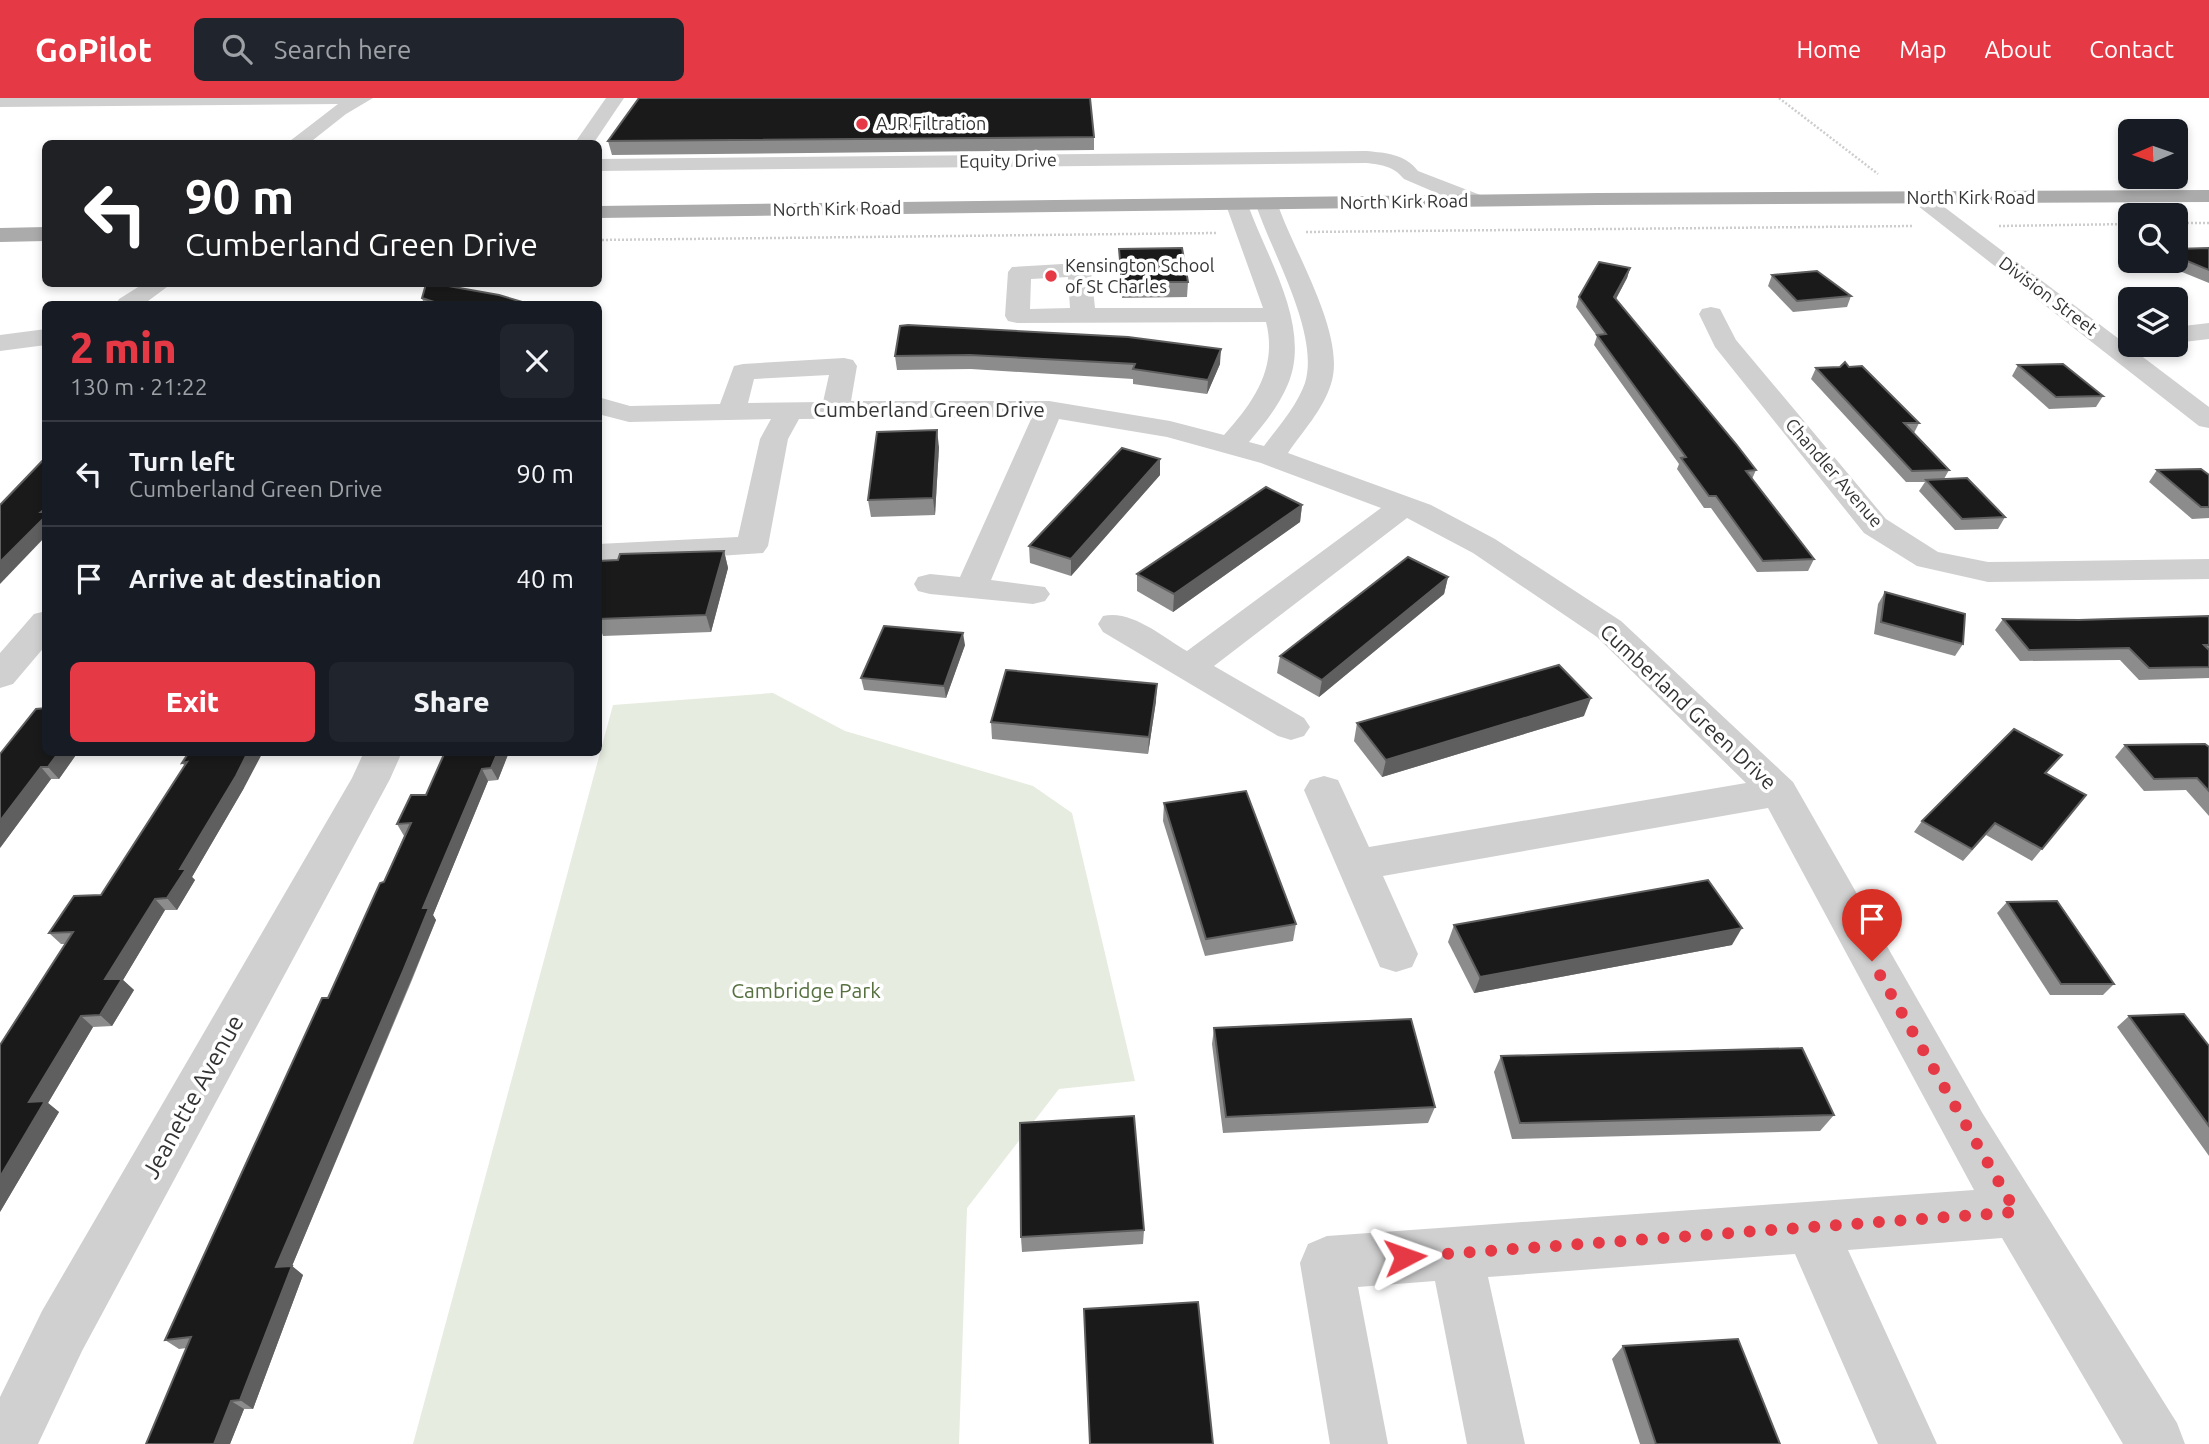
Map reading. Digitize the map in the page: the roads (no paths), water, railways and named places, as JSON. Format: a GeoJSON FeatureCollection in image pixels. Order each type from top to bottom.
{"type":"FeatureCollection","features":[{"type":"Feature","properties":{"kind":"main road","name":"North Kirk Road"},"geometry":{"type":"LineString","coordinates":[[602,212],[1269,213],[1929,206],[2209,196]]}},
{"type":"Feature","properties":{"kind":"main road","name":"North Kirk Road"},"geometry":{"type":"LineString","coordinates":[[1269,213],[1394,203],[1475,201],[2209,211]]}},
{"type":"Feature","properties":{"kind":"main road","name":"North Kirk Road"},"geometry":{"type":"LineString","coordinates":[[602,228],[1240,213]]}},
{"type":"Feature","properties":{"kind":"main road"},"geometry":{"type":"LineString","coordinates":[[0,219],[42,218]]}},
{"type":"Feature","properties":{"kind":"main road"},"geometry":{"type":"LineString","coordinates":[[0,235],[42,234]]}},
{"type":"Feature","properties":{"kind":"street"},"geometry":{"type":"LineString","coordinates":[[0,102],[349,98]]}},
{"type":"Feature","properties":{"kind":"street"},"geometry":{"type":"LineString","coordinates":[[300,140],[338,110],[365,98],[365,109],[330,140]]}},
{"type":"Feature","properties":{"kind":"street"},"geometry":{"type":"LineString","coordinates":[[586,140],[615,98]]}},
{"type":"Feature","properties":{"kind":"street","name":"Equity Drive"},"geometry":{"type":"LineString","coordinates":[[602,165],[1366,157],[1392,160],[1404,166],[1411,175],[1475,201]]}},
{"type":"Feature","properties":{"kind":"street"},"geometry":{"type":"LineString","coordinates":[[1394,203],[1411,175]]}},
{"type":"Feature","properties":{"kind":"street","name":"Division Street"},"geometry":{"type":"LineString","coordinates":[[1929,206],[2209,419]]}},
{"type":"Feature","properties":{"kind":"street"},"geometry":{"type":"LineString","coordinates":[[1231,445],[1255,422],[1281,372],[1284,342],[1240,213]]}},
{"type":"Feature","properties":{"kind":"street"},"geometry":{"type":"LineString","coordinates":[[1269,213],[1312,321],[1322,361],[1318,384],[1271,457]]}},
{"type":"Feature","properties":{"kind":"street"},"geometry":{"type":"LineString","coordinates":[[1083,316],[1079,270],[1020,272],[1017,317],[1277,315]]}},
{"type":"Feature","properties":{"kind":"street"},"geometry":{"type":"LineString","coordinates":[[114,301],[129,287]]}},
{"type":"Feature","properties":{"kind":"street"},"geometry":{"type":"LineString","coordinates":[[133,301],[154,287]]}},
{"type":"Feature","properties":{"kind":"street","name":"Chandler Avenue"},"geometry":{"type":"LineString","coordinates":[[1711,314],[1724,342],[1875,526],[1928,559],[1988,572],[2209,569]]}},
{"type":"Feature","properties":{"kind":"street"},"geometry":{"type":"LineString","coordinates":[[2188,333],[2209,331]]}},
{"type":"Feature","properties":{"kind":"street"},"geometry":{"type":"LineString","coordinates":[[2103,338],[2118,337]]}},
{"type":"Feature","properties":{"kind":"street"},"geometry":{"type":"LineString","coordinates":[[0,344],[42,338]]}},
{"type":"Feature","properties":{"kind":"street"},"geometry":{"type":"LineString","coordinates":[[732,411],[743,372],[844,366],[835,408]]}},
{"type":"Feature","properties":{"kind":"street","name":"Cumberland Green Drive"},"geometry":{"type":"LineString","coordinates":[[602,406],[629,414],[986,407],[1049,410],[1170,429],[1271,457],[1403,506],[1484,546],[1609,629],[1779,792],[1966,1130],[2156,1444]]}},
{"type":"Feature","properties":{"kind":"street"},"geometry":{"type":"LineString","coordinates":[[602,554],[752,546],[774,439],[792,409]]}},
{"type":"Feature","properties":{"kind":"street"},"geometry":{"type":"LineString","coordinates":[[971,588],[1049,410]]}},
{"type":"Feature","properties":{"kind":"street"},"geometry":{"type":"LineString","coordinates":[[1189,667],[1403,506]]}},
{"type":"Feature","properties":{"kind":"street"},"geometry":{"type":"LineString","coordinates":[[930,584],[1032,594]]}},
{"type":"Feature","properties":{"kind":"street"},"geometry":{"type":"LineString","coordinates":[[1115,624],[1290,727]]}},
{"type":"Feature","properties":{"kind":"street"},"geometry":{"type":"LineString","coordinates":[[20,665],[42,629]]}},
{"type":"Feature","properties":{"kind":"street","name":"Jeanette Avenue"},"geometry":{"type":"LineString","coordinates":[[8,1444],[62,1331],[371,779],[381,756]]}},
{"type":"Feature","properties":{"kind":"street"},"geometry":{"type":"LineString","coordinates":[[1324,790],[1396,954]]}},
{"type":"Feature","properties":{"kind":"street"},"geometry":{"type":"LineString","coordinates":[[1356,865],[1779,792]]}},
{"type":"Feature","properties":{"kind":"street"},"geometry":{"type":"LineString","coordinates":[[1359,1444],[1327,1263],[2016,1212]]}},
{"type":"Feature","properties":{"kind":"street"},"geometry":{"type":"LineString","coordinates":[[1810,1227],[1908,1444]]}},
{"type":"Feature","properties":{"kind":"street"},"geometry":{"type":"LineString","coordinates":[[1456,1253],[1496,1444]]}},
{"type":"Feature","properties":{"kind":"place","name":"AJR Filtration"},"geometry":{"type":"Point","coordinates":[862,124]}},
{"type":"Feature","properties":{"kind":"place","name":"Kensington School of St Charles"},"geometry":{"type":"Point","coordinates":[1051,276]}},
{"type":"Feature","properties":{"kind":"park label","name":"Cambridge Park"},"geometry":{"type":"Point","coordinates":[806,991]}}]}
